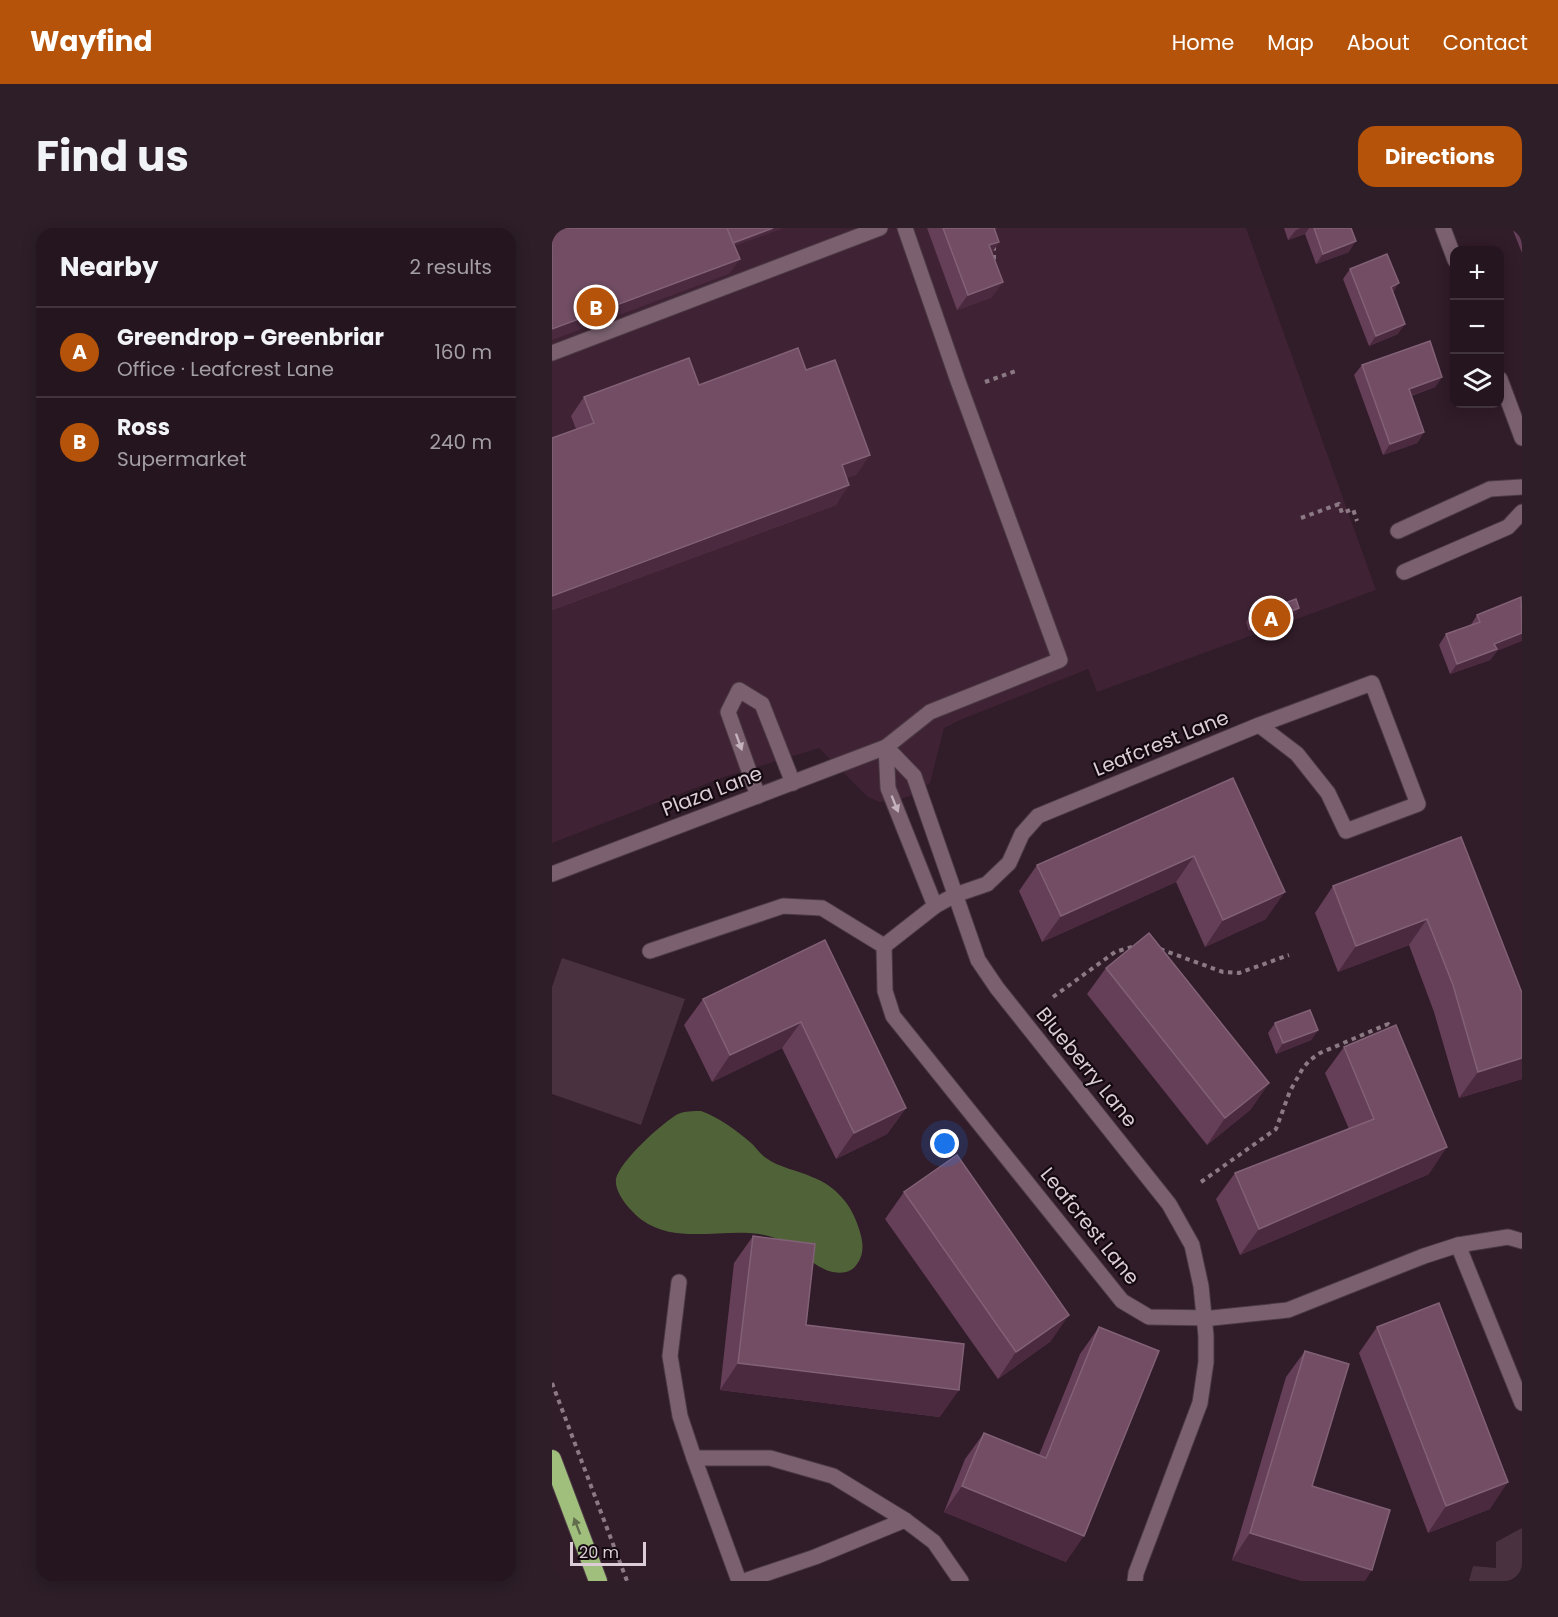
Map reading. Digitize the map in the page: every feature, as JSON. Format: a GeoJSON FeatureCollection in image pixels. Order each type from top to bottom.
{"type":"FeatureCollection","features":[{"type":"Feature","properties":{"kind":"highway"},"geometry":{"type":"LineString","coordinates":[[552,1459],[598,1581]]}},
{"type":"Feature","properties":{"kind":"street"},"geometry":{"type":"LineString","coordinates":[[552,353],[880,228]]}},
{"type":"Feature","properties":{"kind":"street","name":"Plaza Lane"},"geometry":{"type":"LineString","coordinates":[[552,874],[886,747],[930,712],[1060,660],[905,228]]}},
{"type":"Feature","properties":{"kind":"street"},"geometry":{"type":"LineString","coordinates":[[1443,228],[1450,247]]}},
{"type":"Feature","properties":{"kind":"street"},"geometry":{"type":"LineString","coordinates":[[1504,390],[1522,438]]}},
{"type":"Feature","properties":{"kind":"street"},"geometry":{"type":"LineString","coordinates":[[1398,531],[1490,489],[1522,487]]}},
{"type":"Feature","properties":{"kind":"street"},"geometry":{"type":"LineString","coordinates":[[1404,572],[1508,527],[1522,512]]}},
{"type":"Feature","properties":{"kind":"street","name":"Leafcrest Lane"},"geometry":{"type":"LineString","coordinates":[[1259,725],[1297,754],[1328,793],[1346,831],[1418,804],[1372,682],[1259,725],[1038,816],[1022,834],[1009,864],[987,884],[955,895],[935,906],[884,946],[885,991],[893,1016],[1122,1301],[1149,1317],[1204,1318],[1255,1315],[1288,1310],[1424,1256],[1458,1245],[1508,1237],[1522,1241]]}},
{"type":"Feature","properties":{"kind":"street"},"geometry":{"type":"LineString","coordinates":[[758,796],[728,712],[739,690],[762,704],[794,783]]}},
{"type":"Feature","properties":{"kind":"street"},"geometry":{"type":"LineString","coordinates":[[886,747],[888,788],[935,906]]}},
{"type":"Feature","properties":{"kind":"street","name":"Blueberry Lane"},"geometry":{"type":"LineString","coordinates":[[886,747],[914,777],[978,960],[997,988],[1169,1203],[1192,1245],[1201,1286],[1204,1318],[1206,1362],[1200,1403],[1136,1573],[1135,1581]]}},
{"type":"Feature","properties":{"kind":"street"},"geometry":{"type":"LineString","coordinates":[[650,951],[783,906],[822,908],[884,946]]}},
{"type":"Feature","properties":{"kind":"street"},"geometry":{"type":"LineString","coordinates":[[1458,1245],[1522,1403]]}},
{"type":"Feature","properties":{"kind":"street"},"geometry":{"type":"LineString","coordinates":[[678,1282],[670,1356],[680,1416],[742,1581],[815,1557],[905,1520]]}},
{"type":"Feature","properties":{"kind":"street"},"geometry":{"type":"LineString","coordinates":[[694,1458],[770,1458],[833,1476],[905,1520],[934,1542],[961,1581]]}},
{"type":"Feature","properties":{"kind":"path"},"geometry":{"type":"LineString","coordinates":[[994,241],[994,270]]}},
{"type":"Feature","properties":{"kind":"path"},"geometry":{"type":"LineString","coordinates":[[985,382],[1016,371]]}},
{"type":"Feature","properties":{"kind":"path"},"geometry":{"type":"LineString","coordinates":[[1301,519],[1338,504],[1342,513],[1353,509],[1357,521]]}},
{"type":"Feature","properties":{"kind":"path"},"geometry":{"type":"LineString","coordinates":[[1053,997],[1115,952],[1133,945],[1142,946]]}},
{"type":"Feature","properties":{"kind":"path"},"geometry":{"type":"LineString","coordinates":[[1150,946],[1223,972],[1239,973],[1289,955]]}},
{"type":"Feature","properties":{"kind":"path"},"geometry":{"type":"LineString","coordinates":[[1201,1182],[1276,1129],[1290,1091],[1310,1060],[1320,1053],[1388,1024],[1390,1028]]}},
{"type":"Feature","properties":{"kind":"path"},"geometry":{"type":"LineString","coordinates":[[552,1383],[627,1581]]}},
{"type":"Feature","properties":{"kind":"shaded area"},"geometry":{"type":"Polygon","coordinates":[[[552,228],[1246,228],[1376,590],[1097,692],[1088,669],[960,720],[944,728],[930,783],[910,796],[879,802],[868,797],[819,748],[724,777],[552,843],[552,228]]]}},
{"type":"Feature","properties":{"kind":"shaded area"},"geometry":{"type":"Polygon","coordinates":[[[562,958],[685,999],[641,1125],[552,1094],[552,987],[562,958]]]}},
{"type":"Feature","properties":{"kind":"shaded area"},"geometry":{"type":"Polygon","coordinates":[[[701,1111],[733,1128],[771,1161],[821,1181],[842,1197],[856,1220],[862,1238],[860,1260],[853,1269],[840,1273],[826,1270],[775,1238],[743,1233],[673,1233],[657,1228],[633,1212],[620,1196],[616,1184],[619,1172],[625,1163],[642,1143],[671,1118],[683,1112],[701,1111]]]}},
{"type":"Feature","properties":{"kind":"shaded area"},"geometry":{"type":"Polygon","coordinates":[[[1522,1528],[1522,1581],[1469,1581],[1473,1566],[1496,1568],[1496,1542],[1522,1528]]]}},
{"type":"Feature","properties":{"kind":"building"},"geometry":{"type":"Polygon","coordinates":[[[552,228],[727,228],[740,259],[552,329],[552,228]]]}},
{"type":"Feature","properties":{"kind":"building"},"geometry":{"type":"Polygon","coordinates":[[[727,228],[773,228],[733,243],[727,228]]]}},
{"type":"Feature","properties":{"kind":"building"},"geometry":{"type":"Polygon","coordinates":[[[943,228],[994,228],[999,242],[989,245],[1003,282],[968,295],[943,228]]]}},
{"type":"Feature","properties":{"kind":"building"},"geometry":{"type":"Polygon","coordinates":[[[1314,228],[1351,228],[1356,241],[1323,254],[1314,228]]]}},
{"type":"Feature","properties":{"kind":"building"},"geometry":{"type":"Polygon","coordinates":[[[1387,254],[1399,283],[1391,287],[1405,324],[1376,336],[1350,269],[1387,254]]]}},
{"type":"Feature","properties":{"kind":"building"},"geometry":{"type":"Polygon","coordinates":[[[1430,341],[1442,377],[1409,389],[1424,432],[1390,444],[1362,365],[1430,341]]]}},
{"type":"Feature","properties":{"kind":"building"},"geometry":{"type":"Polygon","coordinates":[[[798,348],[806,370],[835,360],[870,455],[842,465],[849,485],[552,596],[552,438],[594,423],[584,397],[689,358],[699,385],[798,348]]]}},
{"type":"Feature","properties":{"kind":"building"},"geometry":{"type":"Polygon","coordinates":[[[1521,597],[1522,633],[1494,644],[1497,649],[1457,664],[1446,634],[1480,622],[1477,615],[1521,597]]]}},
{"type":"Feature","properties":{"kind":"building"},"geometry":{"type":"Polygon","coordinates":[[[1296,599],[1299,608],[1253,626],[1250,616],[1296,599]]]}},
{"type":"Feature","properties":{"kind":"building"},"geometry":{"type":"Polygon","coordinates":[[[1233,778],[1285,892],[1223,920],[1194,856],[1061,916],[1037,865],[1233,778]]]}},
{"type":"Feature","properties":{"kind":"building"},"geometry":{"type":"Polygon","coordinates":[[[1461,837],[1522,993],[1522,1058],[1478,1072],[1453,985],[1427,919],[1356,946],[1333,886],[1461,837]]]}},
{"type":"Feature","properties":{"kind":"building"},"geometry":{"type":"Polygon","coordinates":[[[1149,933],[1269,1083],[1225,1118],[1106,968],[1149,933]]]}},
{"type":"Feature","properties":{"kind":"building"},"geometry":{"type":"Polygon","coordinates":[[[825,940],[906,1108],[854,1133],[801,1022],[730,1055],[703,999],[825,940]]]}},
{"type":"Feature","properties":{"kind":"building"},"geometry":{"type":"Polygon","coordinates":[[[1310,1010],[1318,1030],[1283,1043],[1275,1023],[1310,1010]]]}},
{"type":"Feature","properties":{"kind":"building"},"geometry":{"type":"Polygon","coordinates":[[[1396,1025],[1447,1147],[1259,1229],[1235,1173],[1374,1119],[1344,1047],[1396,1025]]]}},
{"type":"Feature","properties":{"kind":"building"},"geometry":{"type":"Polygon","coordinates":[[[957,1155],[1069,1315],[1016,1352],[904,1192],[957,1155]]]}},
{"type":"Feature","properties":{"kind":"building"},"geometry":{"type":"Polygon","coordinates":[[[753,1236],[815,1244],[806,1325],[964,1344],[959,1390],[738,1363],[753,1236]]]}},
{"type":"Feature","properties":{"kind":"building"},"geometry":{"type":"Polygon","coordinates":[[[1439,1303],[1508,1482],[1446,1506],[1377,1327],[1439,1303]]]}},
{"type":"Feature","properties":{"kind":"building"},"geometry":{"type":"Polygon","coordinates":[[[1099,1327],[1159,1351],[1084,1536],[962,1486],[984,1433],[1046,1458],[1099,1327]]]}},
{"type":"Feature","properties":{"kind":"building"},"geometry":{"type":"Polygon","coordinates":[[[1305,1351],[1349,1364],[1312,1486],[1390,1510],[1372,1570],[1250,1533],[1305,1351]]]}},
{"type":"Feature","properties":{"kind":"place","name":"Ross"},"geometry":{"type":"Point","coordinates":[596,307]}},
{"type":"Feature","properties":{"kind":"place","name":"Greendrop - Greenbriar"},"geometry":{"type":"Point","coordinates":[1271,618]}}]}
